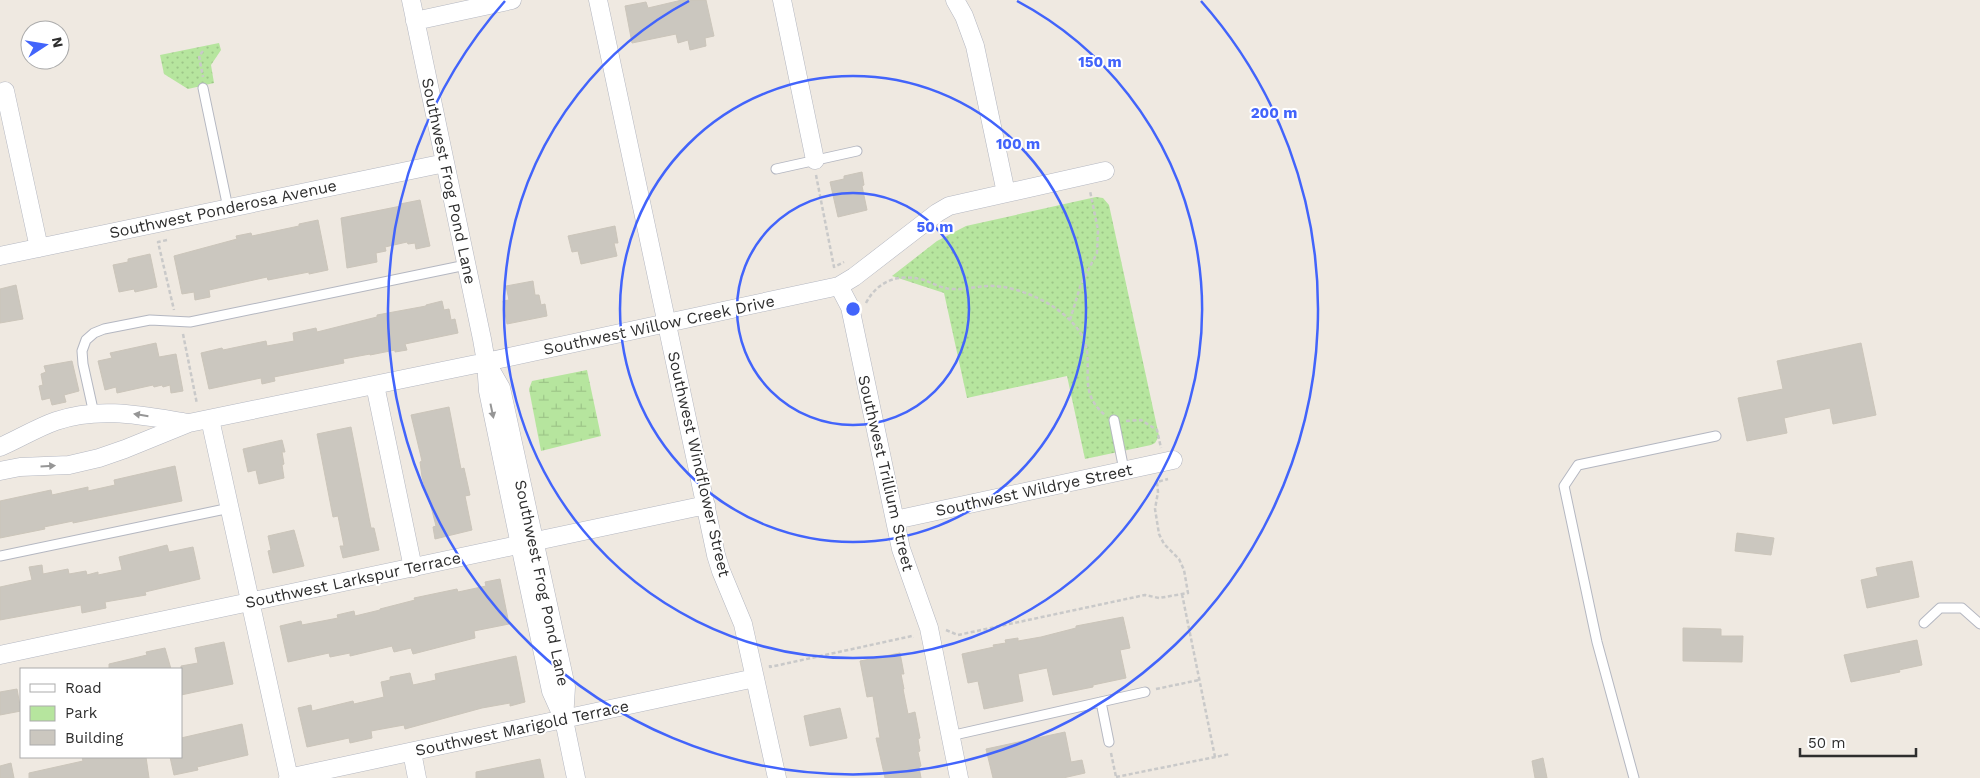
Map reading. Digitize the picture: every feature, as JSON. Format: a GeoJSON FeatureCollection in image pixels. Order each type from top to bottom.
{"type":"FeatureCollection","features":[{"type":"Feature","properties":{"kind":"street","name":"Southwest Frog Pond Lane"},"geometry":{"type":"LineString","coordinates":[[411,0],[486,362],[501,388],[551,691],[564,720],[576,778]]}},
{"type":"Feature","properties":{"kind":"street"},"geometry":{"type":"LineString","coordinates":[[415,21],[512,0]]}},
{"type":"Feature","properties":{"kind":"street","name":"Southwest Windflower Street"},"geometry":{"type":"LineString","coordinates":[[598,0],[721,571],[743,624],[777,778]]}},
{"type":"Feature","properties":{"kind":"street"},"geometry":{"type":"LineString","coordinates":[[782,0],[814,161]]}},
{"type":"Feature","properties":{"kind":"street"},"geometry":{"type":"LineString","coordinates":[[955,0],[964,16],[975,46],[1006,193]]}},
{"type":"Feature","properties":{"kind":"street"},"geometry":{"type":"LineString","coordinates":[[5,91],[38,248]]}},
{"type":"Feature","properties":{"kind":"street","name":"Southwest Ponderosa Avenue"},"geometry":{"type":"LineString","coordinates":[[0,256],[445,163]]}},
{"type":"Feature","properties":{"kind":"street","name":"Southwest Willow Creek Drive"},"geometry":{"type":"LineString","coordinates":[[0,471],[20,467],[69,464],[99,458],[189,423],[486,362],[839,286],[854,277],[937,213],[955,204],[1105,171]]}},
{"type":"Feature","properties":{"kind":"street","name":"Southwest Trillium Street"},"geometry":{"type":"LineString","coordinates":[[839,286],[850,307],[901,549],[929,628],[959,778]]}},
{"type":"Feature","properties":{"kind":"street"},"geometry":{"type":"LineString","coordinates":[[375,385],[413,568]]}},
{"type":"Feature","properties":{"kind":"street","name":"Southwest Willow Creek Drive"},"geometry":{"type":"LineString","coordinates":[[0,447],[57,421],[94,414],[125,412],[189,423]]}},
{"type":"Feature","properties":{"kind":"street"},"geometry":{"type":"LineString","coordinates":[[210,419],[288,778]]}},
{"type":"Feature","properties":{"kind":"street","name":"Southwest Wildrye Street"},"geometry":{"type":"LineString","coordinates":[[895,520],[1168,460]]}},
{"type":"Feature","properties":{"kind":"street","name":"Southwest Larkspur Terrace"},"geometry":{"type":"LineString","coordinates":[[0,656],[706,505]]}},
{"type":"Feature","properties":{"kind":"street","name":"Southwest Marigold Terrace"},"geometry":{"type":"LineString","coordinates":[[288,778],[755,678]]}},
{"type":"Feature","properties":{"kind":"street"},"geometry":{"type":"LineString","coordinates":[[412,752],[417,778]]}},
{"type":"Feature","properties":{"kind":"lane"},"geometry":{"type":"LineString","coordinates":[[202,88],[228,208]]}},
{"type":"Feature","properties":{"kind":"lane"},"geometry":{"type":"LineString","coordinates":[[776,169],[857,151]]}},
{"type":"Feature","properties":{"kind":"lane"},"geometry":{"type":"LineString","coordinates":[[94,414],[82,351],[86,340],[99,331],[150,320],[190,322],[466,265]]}},
{"type":"Feature","properties":{"kind":"lane"},"geometry":{"type":"LineString","coordinates":[[1114,420],[1124,470]]}},
{"type":"Feature","properties":{"kind":"lane"},"geometry":{"type":"LineString","coordinates":[[1634,778],[1597,642],[1564,486],[1578,465],[1716,436]]}},
{"type":"Feature","properties":{"kind":"lane"},"geometry":{"type":"LineString","coordinates":[[0,556],[230,508]]}},
{"type":"Feature","properties":{"kind":"lane"},"geometry":{"type":"LineString","coordinates":[[1924,623],[1940,608],[1962,608],[1980,624]]}},
{"type":"Feature","properties":{"kind":"lane"},"geometry":{"type":"LineString","coordinates":[[950,736],[1145,692]]}},
{"type":"Feature","properties":{"kind":"lane"},"geometry":{"type":"LineString","coordinates":[[1101,702],[1109,742]]}},
{"type":"Feature","properties":{"kind":"path"},"geometry":{"type":"LineString","coordinates":[[203,51],[199,56],[204,78]]}},
{"type":"Feature","properties":{"kind":"path"},"geometry":{"type":"LineString","coordinates":[[814,161],[834,267],[844,262]]}},
{"type":"Feature","properties":{"kind":"path"},"geometry":{"type":"LineString","coordinates":[[1070,320],[1080,284],[1094,261],[1098,242],[1097,224],[1086,175]]}},
{"type":"Feature","properties":{"kind":"path"},"geometry":{"type":"LineString","coordinates":[[866,309],[865,304],[875,290],[897,277],[922,280],[947,288],[995,286],[1016,290],[1047,304],[1070,320],[1086,341],[1089,356],[1087,386],[1089,395],[1097,409],[1114,420],[1142,420],[1157,430],[1168,460],[1169,479],[1157,482],[1156,518],[1159,534],[1164,544],[1179,559],[1184,570],[1188,593],[1159,598],[1145,595],[958,635],[946,630],[948,639]]}},
{"type":"Feature","properties":{"kind":"path"},"geometry":{"type":"LineString","coordinates":[[1182,594],[1215,757]]}},
{"type":"Feature","properties":{"kind":"path"},"geometry":{"type":"LineString","coordinates":[[768,660],[770,667],[912,636],[914,645]]}},
{"type":"Feature","properties":{"kind":"path"},"geometry":{"type":"LineString","coordinates":[[1145,692],[1199,680]]}},
{"type":"Feature","properties":{"kind":"path"},"geometry":{"type":"LineString","coordinates":[[1109,742],[1116,778],[1230,754]]}},
{"type":"Feature","properties":{"kind":"green space"},"geometry":{"type":"Polygon","coordinates":[[[219,43],[221,50],[211,65],[214,83],[188,89],[164,74],[160,55],[219,43]]]}},
{"type":"Feature","properties":{"kind":"green space"},"geometry":{"type":"Polygon","coordinates":[[[1096,197],[1103,198],[1109,205],[1159,436],[1155,443],[1151,445],[1085,459],[1067,376],[967,398],[944,293],[892,276],[937,241],[966,226],[1096,197]]]}},
{"type":"Feature","properties":{"kind":"green space"},"geometry":{"type":"Polygon","coordinates":[[[587,370],[601,436],[541,451],[529,389],[532,381],[587,370]]]}},
{"type":"Feature","properties":{"kind":"building"},"geometry":{"type":"Polygon","coordinates":[[[682,0],[706,0],[714,36],[705,38],[706,46],[690,50],[688,40],[678,43],[676,34],[632,43],[625,6],[646,2],[648,8],[682,0]]]}},
{"type":"Feature","properties":{"kind":"building"},"geometry":{"type":"Polygon","coordinates":[[[862,172],[864,185],[862,186],[867,210],[838,217],[830,182],[844,179],[844,176],[862,172]]]}},
{"type":"Feature","properties":{"kind":"building"},"geometry":{"type":"Polygon","coordinates":[[[420,200],[430,246],[416,249],[415,243],[408,244],[407,242],[385,247],[386,251],[376,253],[377,262],[347,268],[341,218],[401,206],[400,204],[420,200]]]}},
{"type":"Feature","properties":{"kind":"building"},"geometry":{"type":"Polygon","coordinates":[[[318,220],[328,270],[268,280],[267,277],[209,290],[210,297],[195,300],[194,292],[182,294],[174,256],[237,239],[236,236],[251,233],[252,236],[318,220]]]}},
{"type":"Feature","properties":{"kind":"building"},"geometry":{"type":"Polygon","coordinates":[[[615,226],[618,243],[614,243],[617,256],[581,264],[578,251],[572,252],[568,236],[615,226]]]}},
{"type":"Feature","properties":{"kind":"building"},"geometry":{"type":"Polygon","coordinates":[[[150,254],[157,287],[135,292],[134,289],[119,292],[113,265],[150,254]]]}},
{"type":"Feature","properties":{"kind":"building"},"geometry":{"type":"Polygon","coordinates":[[[533,281],[535,295],[539,295],[541,305],[545,304],[547,316],[507,324],[503,301],[509,300],[506,286],[533,281]]]}},
{"type":"Feature","properties":{"kind":"building"},"geometry":{"type":"Polygon","coordinates":[[[16,285],[23,319],[0,323],[0,289],[16,285]]]}},
{"type":"Feature","properties":{"kind":"building"},"geometry":{"type":"Polygon","coordinates":[[[442,301],[444,310],[449,309],[451,320],[455,319],[458,333],[405,344],[407,350],[395,352],[395,350],[343,359],[344,363],[274,377],[275,381],[262,384],[261,378],[209,389],[201,353],[266,341],[267,346],[294,341],[293,333],[316,328],[317,332],[377,317],[377,315],[426,306],[442,301]]]}},
{"type":"Feature","properties":{"kind":"building"},"geometry":{"type":"Polygon","coordinates":[[[156,343],[159,357],[176,354],[183,391],[171,393],[170,385],[154,387],[153,385],[117,393],[116,387],[105,390],[98,361],[112,358],[110,353],[156,343]]]}},
{"type":"Feature","properties":{"kind":"building"},"geometry":{"type":"Polygon","coordinates":[[[1861,343],[1876,415],[1833,424],[1830,408],[1784,418],[1787,433],[1747,441],[1738,398],[1783,389],[1777,361],[1861,343]]]}},
{"type":"Feature","properties":{"kind":"building"},"geometry":{"type":"Polygon","coordinates":[[[72,361],[79,391],[64,395],[66,402],[52,405],[50,398],[42,400],[39,386],[43,385],[41,374],[46,372],[44,366],[72,361]]]}},
{"type":"Feature","properties":{"kind":"building"},"geometry":{"type":"Polygon","coordinates":[[[449,407],[461,469],[464,468],[470,495],[465,496],[472,530],[435,539],[433,527],[436,526],[422,477],[420,462],[422,461],[411,415],[449,407]]]}},
{"type":"Feature","properties":{"kind":"building"},"geometry":{"type":"Polygon","coordinates":[[[351,427],[371,528],[374,528],[379,550],[343,558],[340,546],[344,546],[338,516],[333,517],[317,434],[351,427]]]}},
{"type":"Feature","properties":{"kind":"building"},"geometry":{"type":"Polygon","coordinates":[[[282,440],[285,452],[282,452],[284,478],[259,484],[256,470],[248,472],[243,449],[282,440]]]}},
{"type":"Feature","properties":{"kind":"building"},"geometry":{"type":"Polygon","coordinates":[[[175,466],[182,501],[73,523],[73,521],[0,538],[0,501],[51,490],[52,495],[88,487],[88,491],[115,485],[114,480],[175,466]]]}},
{"type":"Feature","properties":{"kind":"building"},"geometry":{"type":"Polygon","coordinates":[[[294,530],[304,566],[273,573],[268,551],[271,550],[268,536],[294,530]]]}},
{"type":"Feature","properties":{"kind":"building"},"geometry":{"type":"Polygon","coordinates":[[[1737,533],[1774,538],[1771,555],[1735,551],[1737,533]]]}},
{"type":"Feature","properties":{"kind":"building"},"geometry":{"type":"Polygon","coordinates":[[[167,545],[169,552],[193,547],[200,579],[145,592],[146,595],[105,602],[106,608],[82,613],[81,605],[0,620],[0,587],[32,580],[29,567],[42,565],[43,574],[68,569],[69,574],[86,571],[87,575],[98,572],[98,575],[122,570],[119,557],[167,545]]]}},
{"type":"Feature","properties":{"kind":"building"},"geometry":{"type":"Polygon","coordinates":[[[1912,561],[1919,597],[1867,608],[1861,580],[1878,576],[1876,568],[1912,561]]]}},
{"type":"Feature","properties":{"kind":"building"},"geometry":{"type":"Polygon","coordinates":[[[500,579],[509,624],[474,631],[475,638],[413,654],[411,648],[394,652],[392,646],[350,656],[350,653],[330,657],[329,653],[288,662],[280,626],[301,621],[302,625],[338,618],[337,615],[354,611],[355,616],[415,600],[414,598],[457,589],[458,592],[486,586],[485,582],[500,579]]]}},
{"type":"Feature","properties":{"kind":"building"},"geometry":{"type":"Polygon","coordinates":[[[1123,617],[1130,648],[1120,650],[1126,678],[1053,695],[1047,668],[1018,674],[1023,701],[984,709],[978,681],[968,683],[962,654],[994,647],[993,645],[1006,643],[1005,640],[1018,638],[1018,641],[1041,637],[1076,628],[1076,626],[1123,617]]]}},
{"type":"Feature","properties":{"kind":"building"},"geometry":{"type":"Polygon","coordinates":[[[1683,628],[1721,629],[1721,636],[1743,636],[1742,662],[1683,661],[1683,628]]]}},
{"type":"Feature","properties":{"kind":"building"},"geometry":{"type":"Polygon","coordinates":[[[1917,640],[1922,665],[1899,670],[1900,672],[1851,682],[1844,655],[1917,640]]]}},
{"type":"Feature","properties":{"kind":"building"},"geometry":{"type":"Polygon","coordinates":[[[224,642],[233,684],[182,695],[181,666],[198,663],[195,648],[224,642]]]}},
{"type":"Feature","properties":{"kind":"building"},"geometry":{"type":"Polygon","coordinates":[[[165,648],[171,668],[109,668],[109,664],[147,655],[146,652],[165,648]]]}},
{"type":"Feature","properties":{"kind":"building"},"geometry":{"type":"Polygon","coordinates":[[[900,653],[904,674],[901,674],[908,714],[915,712],[920,738],[918,739],[920,751],[918,752],[921,778],[885,778],[876,738],[880,738],[873,696],[867,697],[860,661],[900,653]]]}},
{"type":"Feature","properties":{"kind":"building"},"geometry":{"type":"Polygon","coordinates":[[[516,656],[525,702],[510,706],[510,703],[482,708],[405,729],[404,725],[371,731],[372,738],[350,743],[349,738],[307,747],[298,708],[311,705],[312,711],[353,701],[354,704],[384,697],[381,682],[390,680],[390,677],[410,673],[413,685],[436,680],[435,674],[516,656]]]}},
{"type":"Feature","properties":{"kind":"building"},"geometry":{"type":"Polygon","coordinates":[[[17,689],[20,711],[0,715],[0,692],[17,689]]]}},
{"type":"Feature","properties":{"kind":"building"},"geometry":{"type":"Polygon","coordinates":[[[840,708],[847,738],[810,746],[804,716],[840,708]]]}},
{"type":"Feature","properties":{"kind":"building"},"geometry":{"type":"Polygon","coordinates":[[[242,724],[248,755],[197,767],[198,770],[174,775],[170,758],[182,758],[182,738],[242,724]]]}},
{"type":"Feature","properties":{"kind":"building"},"geometry":{"type":"Polygon","coordinates":[[[1065,732],[1071,762],[1082,760],[1085,773],[1063,778],[993,778],[986,749],[1065,732]]]}},
{"type":"Feature","properties":{"kind":"building"},"geometry":{"type":"Polygon","coordinates":[[[82,758],[146,758],[149,778],[29,778],[29,773],[83,761],[82,758]]]}},
{"type":"Feature","properties":{"kind":"building"},"geometry":{"type":"Polygon","coordinates":[[[1543,758],[1547,778],[1535,778],[1532,761],[1543,758]]]}},
{"type":"Feature","properties":{"kind":"building"},"geometry":{"type":"Polygon","coordinates":[[[540,759],[544,778],[476,778],[476,772],[540,759]]]}},
{"type":"Feature","properties":{"kind":"building"},"geometry":{"type":"Polygon","coordinates":[[[11,763],[14,778],[0,778],[0,766],[11,763]]]}}]}
